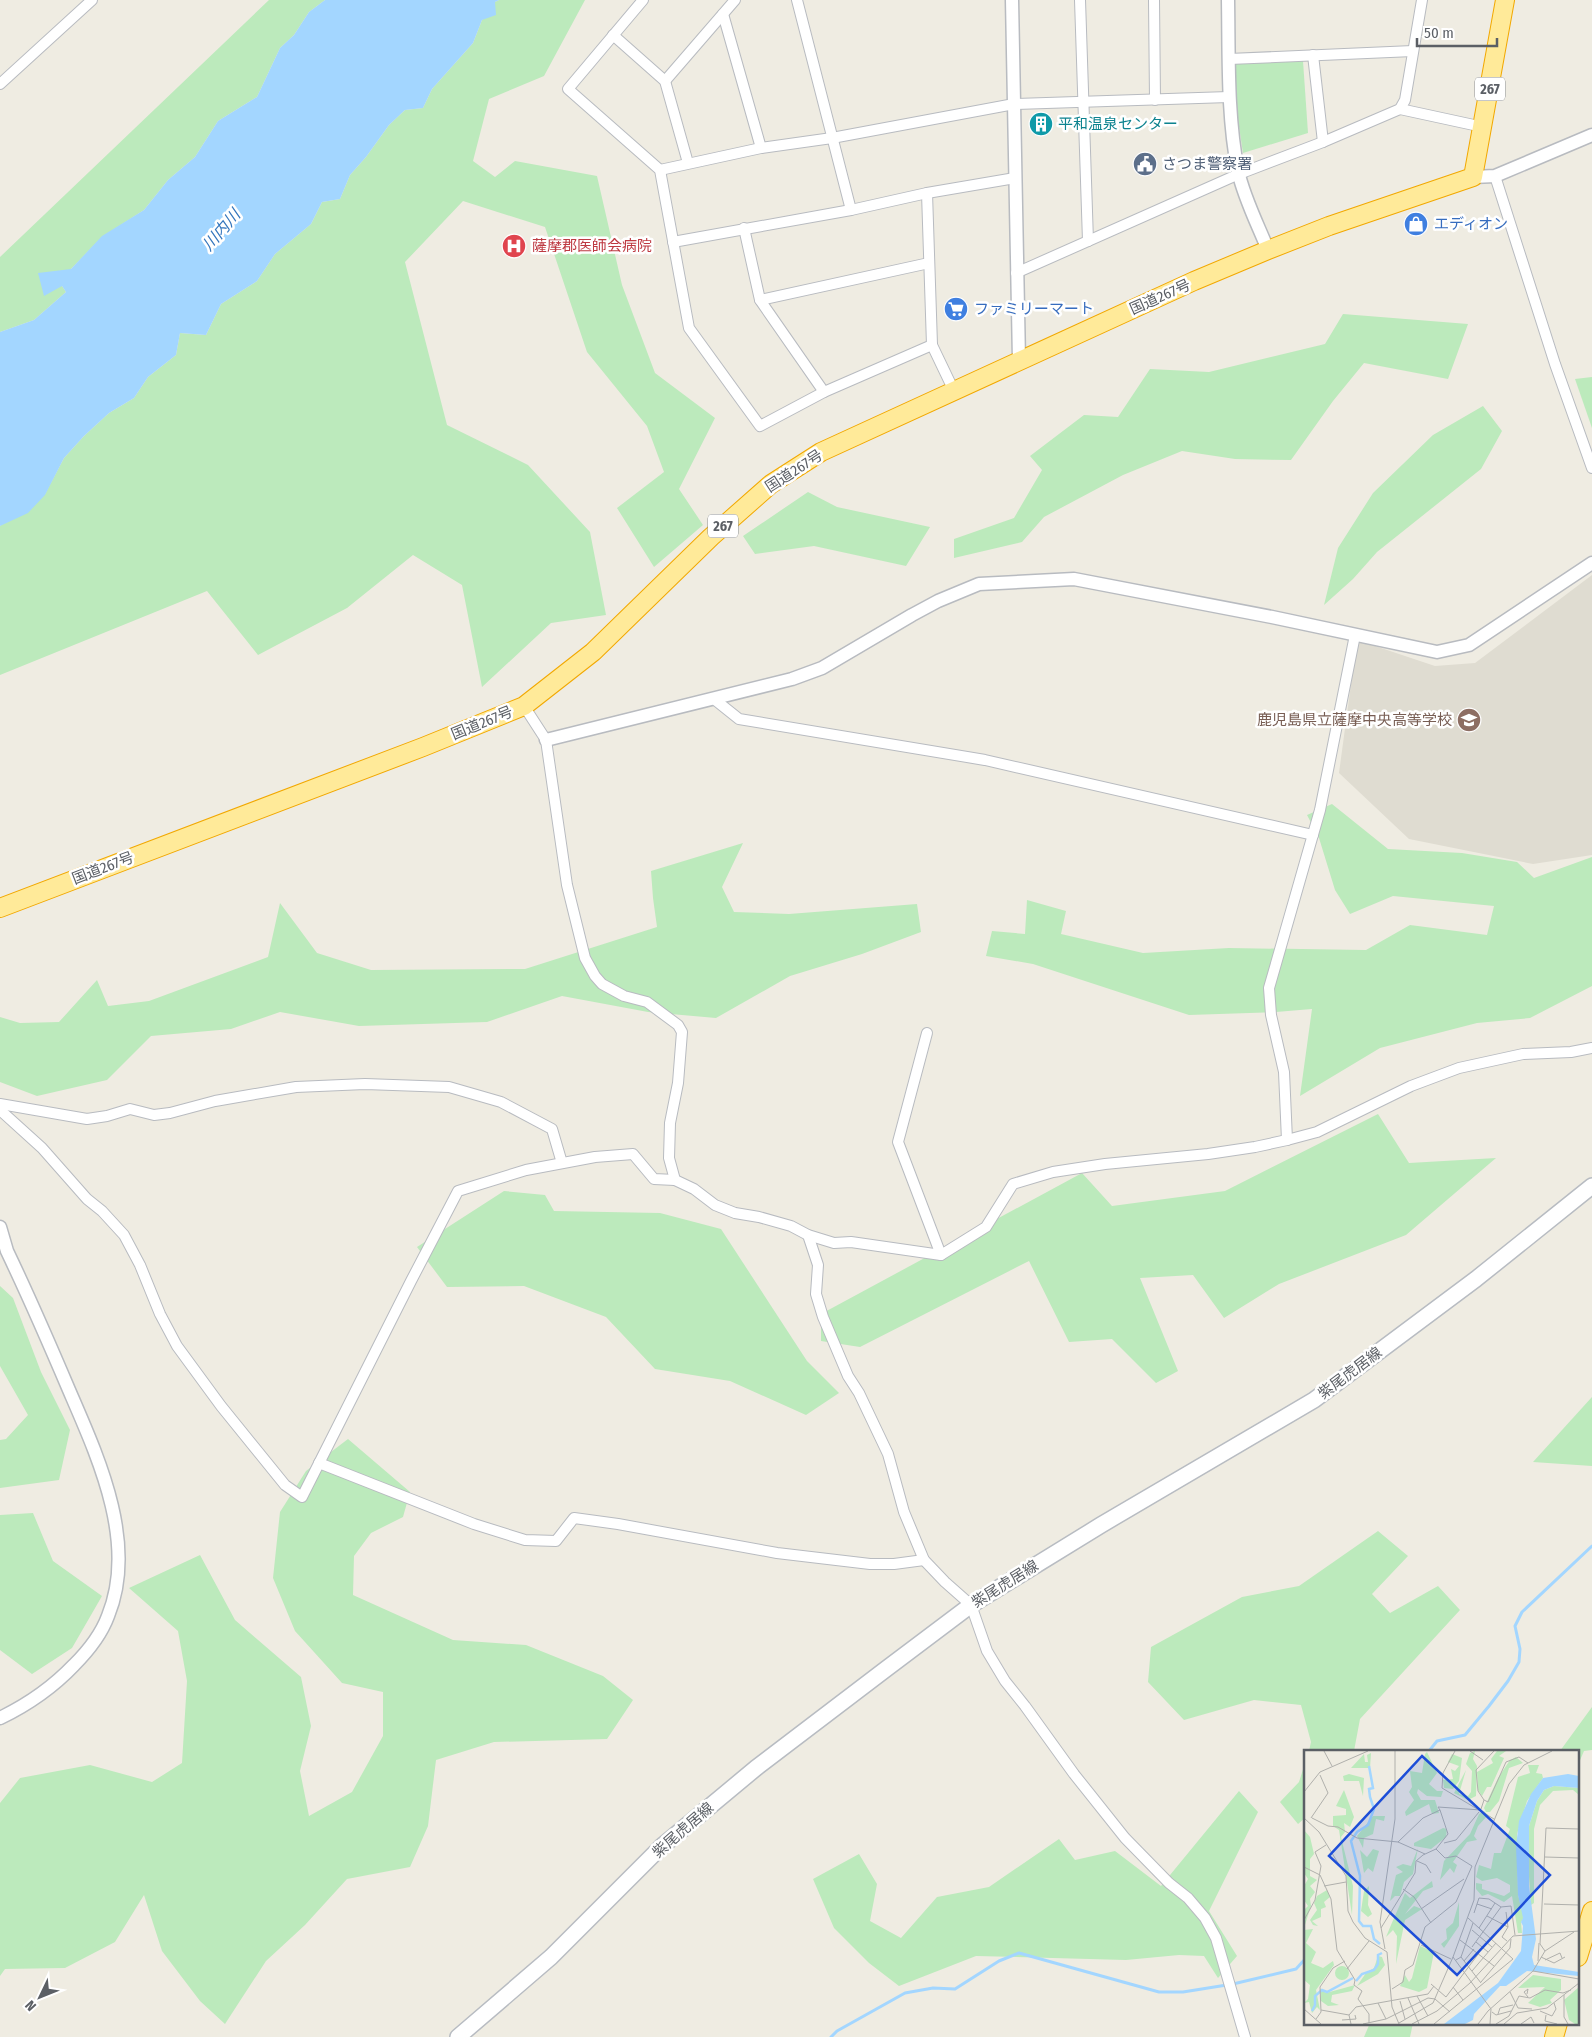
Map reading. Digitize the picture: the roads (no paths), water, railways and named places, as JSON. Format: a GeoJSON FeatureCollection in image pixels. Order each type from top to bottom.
{"type":"FeatureCollection","features":[{"type":"Feature","properties":{"kind":"highway","name":"267"},"geometry":{"type":"LineString","coordinates":[[1473,177],[1505,0]]}},
{"type":"Feature","properties":{"kind":"highway","name":"国道267号"},"geometry":{"type":"LineString","coordinates":[[0,908],[524,706],[593,652],[711,537],[771,484],[821,452],[1194,281],[1329,226],[1473,177]]}},
{"type":"Feature","properties":{"kind":"highway"},"geometry":{"type":"LineString","coordinates":[[1580,1950],[1592,1911]]}},
{"type":"Feature","properties":{"kind":"highway"},"geometry":{"type":"LineString","coordinates":[[1554,2037],[1558,2024]]}},
{"type":"Feature","properties":{"kind":"main road","name":"紫尾虎居線"},"geometry":{"type":"LineString","coordinates":[[458,2037],[551,1957],[661,1847],[756,1768],[971,1605],[1101,1525],[1314,1400],[1476,1279],[1592,1186]]}},
{"type":"Feature","properties":{"kind":"street"},"geometry":{"type":"LineString","coordinates":[[0,84],[92,0]]}},
{"type":"Feature","properties":{"kind":"street"},"geometry":{"type":"LineString","coordinates":[[643,0],[568,89],[660,170],[689,328],[760,426],[824,392],[932,345]]}},
{"type":"Feature","properties":{"kind":"street"},"geometry":{"type":"LineString","coordinates":[[666,81],[735,0]]}},
{"type":"Feature","properties":{"kind":"street"},"geometry":{"type":"LineString","coordinates":[[797,0],[851,210]]}},
{"type":"Feature","properties":{"kind":"street"},"geometry":{"type":"LineString","coordinates":[[1012,0],[1019,361]]}},
{"type":"Feature","properties":{"kind":"street"},"geometry":{"type":"LineString","coordinates":[[1080,0],[1088,241]]}},
{"type":"Feature","properties":{"kind":"street"},"geometry":{"type":"LineString","coordinates":[[1154,0],[1155,100]]}},
{"type":"Feature","properties":{"kind":"street"},"geometry":{"type":"LineString","coordinates":[[1228,0],[1229,97],[1239,174],[1268,250]]}},
{"type":"Feature","properties":{"kind":"street"},"geometry":{"type":"LineString","coordinates":[[1400,109],[1405,100],[1422,0]]}},
{"type":"Feature","properties":{"kind":"street"},"geometry":{"type":"LineString","coordinates":[[722,14],[761,148]]}},
{"type":"Feature","properties":{"kind":"street"},"geometry":{"type":"LineString","coordinates":[[613,35],[666,81],[688,163]]}},
{"type":"Feature","properties":{"kind":"street"},"geometry":{"type":"LineString","coordinates":[[1229,59],[1413,50]]}},
{"type":"Feature","properties":{"kind":"street"},"geometry":{"type":"LineString","coordinates":[[1313,55],[1323,142]]}},
{"type":"Feature","properties":{"kind":"street"},"geometry":{"type":"LineString","coordinates":[[660,170],[761,148],[832,138],[1014,104],[1229,97]]}},
{"type":"Feature","properties":{"kind":"street"},"geometry":{"type":"LineString","coordinates":[[1016,273],[1239,174],[1323,142],[1400,109],[1483,127]]}},
{"type":"Feature","properties":{"kind":"street"},"geometry":{"type":"LineString","coordinates":[[1473,177],[1495,176],[1592,135]]}},
{"type":"Feature","properties":{"kind":"street"},"geometry":{"type":"LineString","coordinates":[[1495,176],[1592,468]]}},
{"type":"Feature","properties":{"kind":"street"},"geometry":{"type":"LineString","coordinates":[[673,242],[1015,178]]}},
{"type":"Feature","properties":{"kind":"street"},"geometry":{"type":"LineString","coordinates":[[927,193],[932,345],[954,391]]}},
{"type":"Feature","properties":{"kind":"street"},"geometry":{"type":"LineString","coordinates":[[744,228],[760,300],[824,392]]}},
{"type":"Feature","properties":{"kind":"street"},"geometry":{"type":"LineString","coordinates":[[760,300],[929,263]]}},
{"type":"Feature","properties":{"kind":"street"},"geometry":{"type":"LineString","coordinates":[[546,740],[765,687],[822,668],[918,611],[979,584],[1074,579],[1272,617],[1437,652],[1469,645],[1592,562]]}},
{"type":"Feature","properties":{"kind":"street"},"geometry":{"type":"LineString","coordinates":[[1287,1140],[1284,1072],[1271,1015],[1269,988],[1320,810],[1355,635]]}},
{"type":"Feature","properties":{"kind":"street"},"geometry":{"type":"LineString","coordinates":[[714,699],[739,719],[985,760],[1313,835]]}},
{"type":"Feature","properties":{"kind":"street"},"geometry":{"type":"LineString","coordinates":[[524,706],[546,740],[567,885],[585,958],[602,984],[624,996],[646,1002],[678,1025],[682,1032],[678,1083],[670,1122],[669,1158],[676,1180]]}},
{"type":"Feature","properties":{"kind":"street"},"geometry":{"type":"LineString","coordinates":[[927,1033],[898,1142],[941,1255]]}},
{"type":"Feature","properties":{"kind":"street"},"geometry":{"type":"LineString","coordinates":[[0,1110],[42,1148],[87,1199],[102,1210],[124,1235],[140,1265],[160,1314],[177,1346],[221,1406],[285,1485],[302,1497],[458,1191],[526,1170],[594,1158],[633,1154],[654,1178],[676,1180],[694,1189],[715,1205],[735,1213],[759,1217],[791,1226],[808,1235],[834,1243],[851,1242],[941,1255],[986,1227],[1013,1184],[1053,1172],[1105,1164],[1208,1154],[1287,1140],[1317,1132],[1411,1086],[1459,1068],[1523,1054],[1571,1052],[1592,1048]]}},
{"type":"Feature","properties":{"kind":"street"},"geometry":{"type":"LineString","coordinates":[[0,1104],[86,1119],[107,1116],[130,1109],[154,1115],[170,1113],[215,1101],[296,1087],[365,1084],[449,1086],[501,1102],[552,1129],[562,1163]]}},
{"type":"Feature","properties":{"kind":"street"},"geometry":{"type":"LineString","coordinates":[[0,1227],[7,1251],[85,1427],[115,1520],[118,1555],[116,1587],[108,1616],[89,1650],[60,1680],[30,1701],[0,1718]]}},
{"type":"Feature","properties":{"kind":"street"},"geometry":{"type":"LineString","coordinates":[[808,1235],[818,1264],[816,1294],[823,1317],[848,1376],[860,1393],[888,1454],[904,1512],[924,1560],[944,1582],[971,1605],[987,1651],[1005,1682],[1025,1706],[1074,1774],[1125,1838],[1169,1883],[1188,1898],[1205,1918],[1216,1938],[1245,2037]]}},
{"type":"Feature","properties":{"kind":"street"},"geometry":{"type":"LineString","coordinates":[[319,1463],[447,1514],[525,1540],[556,1541],[574,1518],[618,1524],[777,1553],[870,1564],[894,1564],[924,1560]]}},
{"type":"Feature","properties":{"kind":"water","name":"川内川"},"geometry":{"type":"Polygon","coordinates":[[[325,0],[499,0],[495,2],[496,15],[482,20],[473,43],[432,89],[423,108],[405,110],[389,125],[366,157],[350,175],[340,199],[322,202],[311,224],[275,254],[257,281],[221,304],[206,335],[180,333],[176,355],[148,377],[134,398],[109,413],[84,436],[64,458],[45,495],[28,513],[0,526],[0,332],[34,320],[66,292],[62,286],[44,296],[38,273],[71,269],[102,236],[144,210],[168,180],[195,157],[218,121],[257,97],[280,48],[294,35],[309,12],[325,0]]]}},
{"type":"Feature","properties":{"kind":"waterway"},"geometry":{"type":"LineString","coordinates":[[1430,1750],[1437,1741],[1465,1735],[1489,1706],[1508,1681],[1519,1662],[1520,1649],[1515,1626],[1522,1612],[1592,1546]]}},
{"type":"Feature","properties":{"kind":"waterway"},"geometry":{"type":"LineString","coordinates":[[831,2037],[837,2031],[905,1993],[933,1988],[955,1989],[999,1961],[1019,1953],[1159,1992],[1183,1992],[1233,1984],[1296,1969],[1304,1960]]}},
{"type":"Feature","properties":{"kind":"place","name":"平和温泉センター"},"geometry":{"type":"Point","coordinates":[1041,124]}},
{"type":"Feature","properties":{"kind":"place","name":"さつま警察署"},"geometry":{"type":"Point","coordinates":[1145,164]}},
{"type":"Feature","properties":{"kind":"place","name":"エディオン"},"geometry":{"type":"Point","coordinates":[1416,224]}},
{"type":"Feature","properties":{"kind":"place","name":"薩摩郡医師会病院"},"geometry":{"type":"Point","coordinates":[514,246]}},
{"type":"Feature","properties":{"kind":"place","name":"ファミリーマート"},"geometry":{"type":"Point","coordinates":[956,309]}},
{"type":"Feature","properties":{"kind":"place","name":"鹿児島県立薩摩中央高等学校"},"geometry":{"type":"Point","coordinates":[1469,720]}}]}
